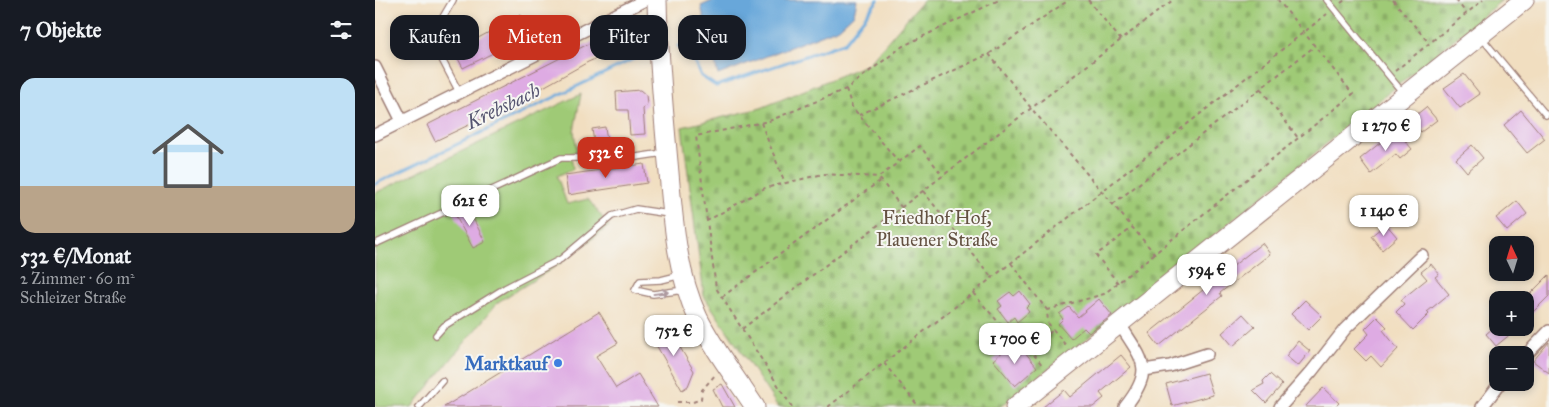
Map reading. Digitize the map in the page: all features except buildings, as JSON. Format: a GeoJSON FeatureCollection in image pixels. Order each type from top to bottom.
{"type":"FeatureCollection","features":[{"type":"Feature","properties":{"kind":"main road"},"geometry":{"type":"LineString","coordinates":[[657,0],[672,214],[685,282],[698,317],[755,407]]}},
{"type":"Feature","properties":{"kind":"main road"},"geometry":{"type":"LineString","coordinates":[[1015,407],[1524,0]]}},
{"type":"Feature","properties":{"kind":"street"},"geometry":{"type":"LineString","coordinates":[[375,135],[645,0]]}},
{"type":"Feature","properties":{"kind":"street"},"geometry":{"type":"LineString","coordinates":[[375,67],[402,121]]}},
{"type":"Feature","properties":{"kind":"street"},"geometry":{"type":"LineString","coordinates":[[1279,407],[1312,372],[1345,329],[1423,255]]}},
{"type":"Feature","properties":{"kind":"street"},"geometry":{"type":"LineString","coordinates":[[1119,323],[1143,360],[1145,370],[1138,388],[1125,407]]}},
{"type":"Feature","properties":{"kind":"street"},"geometry":{"type":"LineString","coordinates":[[1534,347],[1549,331]]}},
{"type":"Feature","properties":{"kind":"street"},"geometry":{"type":"LineString","coordinates":[[1145,370],[1170,366],[1207,354]]}},
{"type":"Feature","properties":{"kind":"street"},"geometry":{"type":"LineString","coordinates":[[1482,407],[1494,391]]}},
{"type":"Feature","properties":{"kind":"lane"},"geometry":{"type":"LineString","coordinates":[[453,0],[443,17],[436,48],[459,92]]}},
{"type":"Feature","properties":{"kind":"lane"},"geometry":{"type":"LineString","coordinates":[[1327,0],[1405,95]]}},
{"type":"Feature","properties":{"kind":"lane"},"geometry":{"type":"LineString","coordinates":[[1479,36],[1546,115]]}},
{"type":"Feature","properties":{"kind":"lane"},"geometry":{"type":"LineString","coordinates":[[377,242],[561,158],[630,158],[667,153]]}},
{"type":"Feature","properties":{"kind":"lane"},"geometry":{"type":"LineString","coordinates":[[436,336],[444,326],[505,288],[561,259],[612,216],[636,209],[672,214]]}},
{"type":"Feature","properties":{"kind":"lane"},"geometry":{"type":"LineString","coordinates":[[640,280],[685,282],[653,294],[635,290],[640,280]]}},
{"type":"Feature","properties":{"kind":"lane"},"geometry":{"type":"LineString","coordinates":[[419,407],[442,381]]}},
{"type":"Feature","properties":{"kind":"path"},"geometry":{"type":"LineString","coordinates":[[792,407],[716,288],[696,136],[761,123],[845,89],[903,46],[999,0]]}},
{"type":"Feature","properties":{"kind":"path"},"geometry":{"type":"LineString","coordinates":[[859,115],[989,54],[1069,0]]}},
{"type":"Feature","properties":{"kind":"path"},"geometry":{"type":"LineString","coordinates":[[1088,0],[1121,40]]}},
{"type":"Feature","properties":{"kind":"path"},"geometry":{"type":"LineString","coordinates":[[742,329],[1173,0]]}},
{"type":"Feature","properties":{"kind":"path"},"geometry":{"type":"LineString","coordinates":[[1047,310],[1104,294],[1353,94],[1278,0]]}},
{"type":"Feature","properties":{"kind":"path"},"geometry":{"type":"LineString","coordinates":[[828,407],[1345,0]]}},
{"type":"Feature","properties":{"kind":"path"},"geometry":{"type":"LineString","coordinates":[[1393,0],[1429,43]]}},
{"type":"Feature","properties":{"kind":"path"},"geometry":{"type":"LineString","coordinates":[[1456,0],[1466,13]]}},
{"type":"Feature","properties":{"kind":"path"},"geometry":{"type":"LineString","coordinates":[[1389,76],[1483,0]]}},
{"type":"Feature","properties":{"kind":"path"},"geometry":{"type":"LineString","coordinates":[[1113,204],[1315,46]]}},
{"type":"Feature","properties":{"kind":"path"},"geometry":{"type":"LineString","coordinates":[[989,54],[1031,108],[1155,254]]}},
{"type":"Feature","properties":{"kind":"path"},"geometry":{"type":"LineString","coordinates":[[845,89],[853,107],[899,161]]}},
{"type":"Feature","properties":{"kind":"path"},"geometry":{"type":"LineString","coordinates":[[1261,89],[1298,138]]}},
{"type":"Feature","properties":{"kind":"path"},"geometry":{"type":"LineString","coordinates":[[761,123],[785,183]]}},
{"type":"Feature","properties":{"kind":"path"},"geometry":{"type":"LineString","coordinates":[[722,297],[920,146],[943,176]]}},
{"type":"Feature","properties":{"kind":"path"},"geometry":{"type":"LineString","coordinates":[[707,221],[765,188],[823,174],[880,178],[902,207]]}},
{"type":"Feature","properties":{"kind":"path"},"geometry":{"type":"LineString","coordinates":[[923,191],[992,278]]}},
{"type":"Feature","properties":{"kind":"path"},"geometry":{"type":"LineString","coordinates":[[1118,283],[1096,255],[1132,228]]}},
{"type":"Feature","properties":{"kind":"path"},"geometry":{"type":"LineString","coordinates":[[1011,263],[1047,310],[1048,323],[1075,358]]}},
{"type":"Feature","properties":{"kind":"path"},"geometry":{"type":"LineString","coordinates":[[973,293],[1012,338],[1024,342],[1052,376]]}},
{"type":"Feature","properties":{"kind":"path"},"geometry":{"type":"LineString","coordinates":[[1030,349],[1053,330]]}},
{"type":"Feature","properties":{"kind":"path"},"geometry":{"type":"LineString","coordinates":[[884,363],[919,407]]}},
{"type":"Feature","properties":{"kind":"path"},"geometry":{"type":"LineString","coordinates":[[677,402],[693,402],[701,399],[702,390],[709,384],[711,377],[728,367]]}},
{"type":"Feature","properties":{"kind":"green space","name":"Friedhof Hof, Plauener Straße"},"geometry":{"type":"Polygon","coordinates":[[[923,0],[1502,0],[1108,322],[1000,407],[778,407],[704,296],[682,127],[761,108],[868,64],[923,0]]]}},
{"type":"Feature","properties":{"kind":"green space"},"geometry":{"type":"Polygon","coordinates":[[[581,94],[574,131],[577,151],[571,153],[573,169],[557,176],[567,204],[588,199],[609,226],[558,265],[498,302],[412,407],[375,407],[375,193],[581,94]]]}},
{"type":"Feature","properties":{"kind":"water"},"geometry":{"type":"Polygon","coordinates":[[[714,0],[857,0],[854,14],[839,28],[718,75],[714,60],[746,60],[746,15],[703,15],[701,6],[714,0]]]}},
{"type":"Feature","properties":{"kind":"waterway","name":"Krebsbach"},"geometry":{"type":"LineString","coordinates":[[694,60],[701,76],[716,86],[844,43],[878,0]]}},
{"type":"Feature","properties":{"kind":"waterway","name":"Krebsbach"},"geometry":{"type":"LineString","coordinates":[[375,184],[632,60]]}},
{"type":"Feature","properties":{"kind":"place","name":"Marktkauf"},"geometry":{"type":"Point","coordinates":[558,363]}}]}
